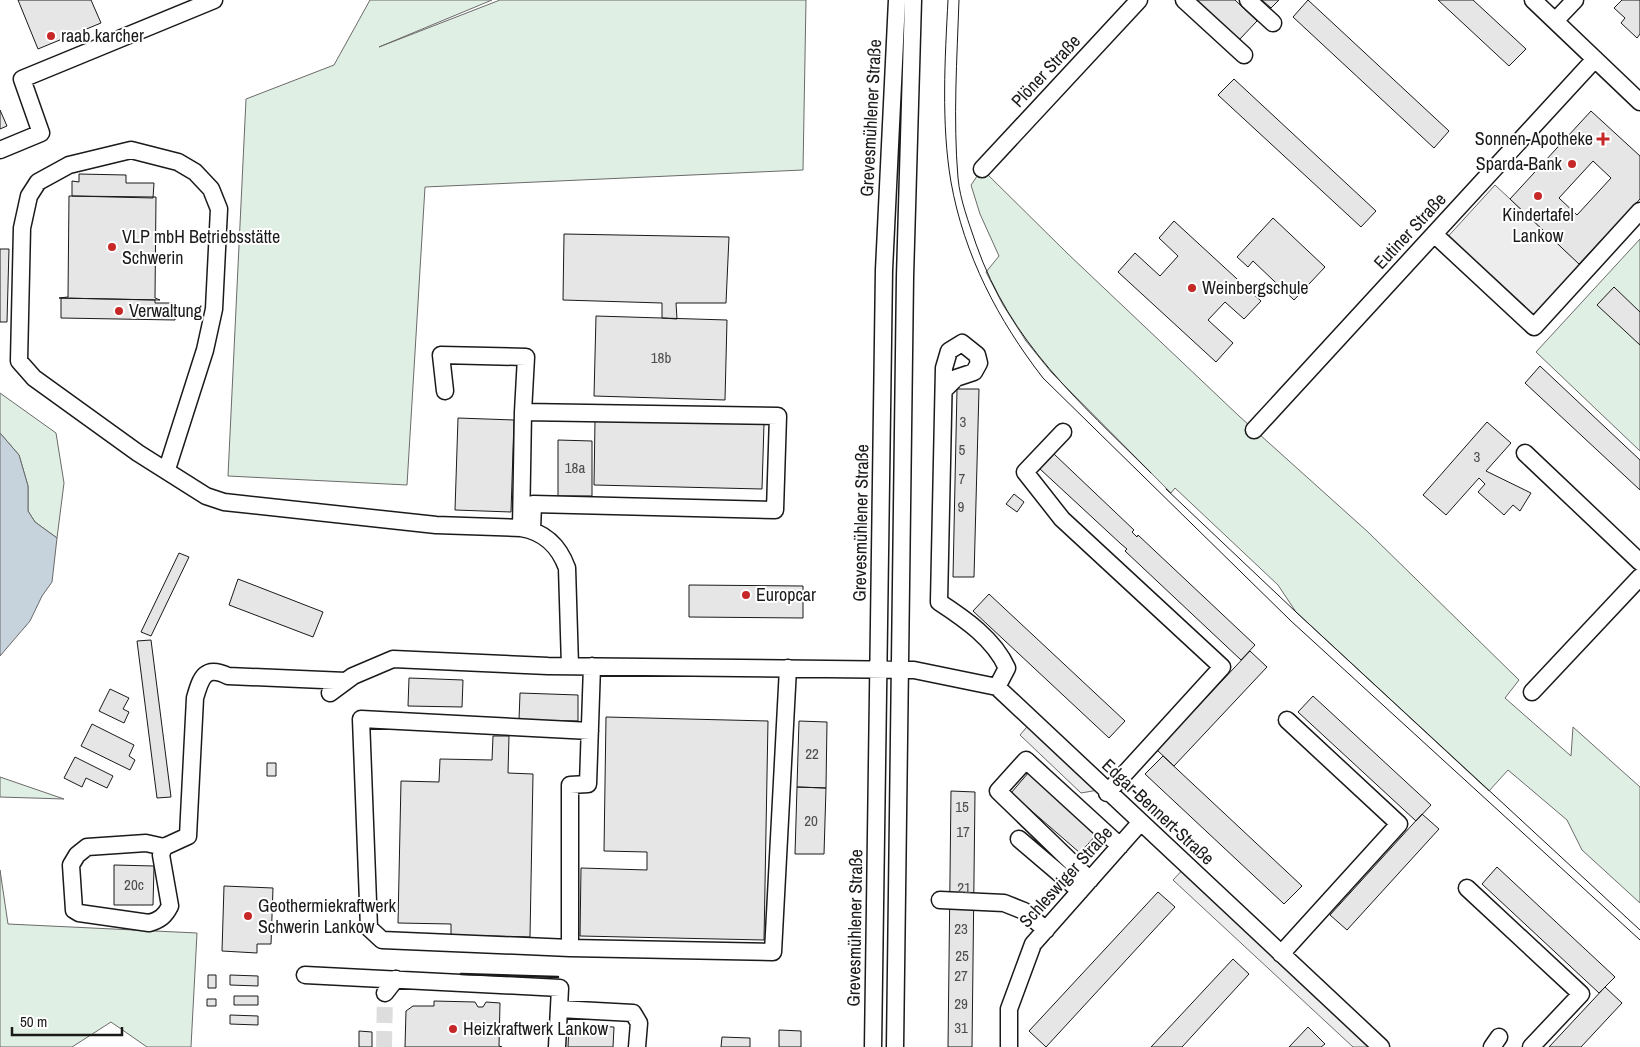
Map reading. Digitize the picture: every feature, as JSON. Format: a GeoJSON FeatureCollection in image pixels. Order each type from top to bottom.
{"type":"FeatureCollection","features":[{"type":"Feature","properties":{"kind":"street"},"geometry":{"type":"LineString","coordinates":[[0,150],[41,133],[22,79],[214,0]]}},
{"type":"Feature","properties":{"kind":"street","name":"Grevesmühlener Straße"},"geometry":{"type":"LineString","coordinates":[[873,1047],[884,270],[897,0]]}},
{"type":"Feature","properties":{"kind":"street","name":"Grevesmühlener Straße"},"geometry":{"type":"LineString","coordinates":[[895,1047],[905,277],[913,0]]}},
{"type":"Feature","properties":{"kind":"street","name":"Plöner Straße"},"geometry":{"type":"LineString","coordinates":[[982,169],[1139,0]]}},
{"type":"Feature","properties":{"kind":"street"},"geometry":{"type":"LineString","coordinates":[[1184,0],[1244,55]]}},
{"type":"Feature","properties":{"kind":"street"},"geometry":{"type":"LineString","coordinates":[[1248,0],[1273,23]]}},
{"type":"Feature","properties":{"kind":"street"},"geometry":{"type":"LineString","coordinates":[[1532,0],[1640,102]]}},
{"type":"Feature","properties":{"kind":"street"},"geometry":{"type":"LineString","coordinates":[[1555,21],[1575,0]]}},
{"type":"Feature","properties":{"kind":"street","name":"Eutiner Straße"},"geometry":{"type":"LineString","coordinates":[[1254,430],[1595,59]]}},
{"type":"Feature","properties":{"kind":"street"},"geometry":{"type":"LineString","coordinates":[[167,469],[205,350],[214,309],[219,209],[211,189],[195,172],[178,162],[132,150],[69,165],[38,182],[29,196],[22,228],[19,362],[34,378],[138,453],[167,469],[206,496],[224,502],[436,525],[526,529],[554,544],[562,556],[566,568],[570,666]]}},
{"type":"Feature","properties":{"kind":"street"},"geometry":{"type":"LineString","coordinates":[[1434,234],[1534,327],[1640,211]]}},
{"type":"Feature","properties":{"kind":"street"},"geometry":{"type":"LineString","coordinates":[[444,391],[441,355],[526,358],[523,412],[526,529]]}},
{"type":"Feature","properties":{"kind":"street"},"geometry":{"type":"LineString","coordinates":[[330,693],[346,681],[394,659],[570,666],[914,670],[997,687],[1007,668],[1000,652],[962,617],[939,602],[944,390]]}},
{"type":"Feature","properties":{"kind":"street"},"geometry":{"type":"LineString","coordinates":[[523,412],[778,416],[775,510],[533,504],[526,529]]}},
{"type":"Feature","properties":{"kind":"street"},"geometry":{"type":"LineString","coordinates":[[1063,432],[1025,472],[1062,519],[1222,667],[1108,793]]}},
{"type":"Feature","properties":{"kind":"street"},"geometry":{"type":"LineString","coordinates":[[1525,452],[1640,562]]}},
{"type":"Feature","properties":{"kind":"street"},"geometry":{"type":"LineString","coordinates":[[1532,692],[1640,577]]}},
{"type":"Feature","properties":{"kind":"street"},"geometry":{"type":"LineString","coordinates":[[570,948],[570,785],[588,784],[592,666]]}},
{"type":"Feature","properties":{"kind":"street"},"geometry":{"type":"LineString","coordinates":[[590,730],[361,719],[369,928],[382,940],[570,948],[773,952],[788,668]]}},
{"type":"Feature","properties":{"kind":"street"},"geometry":{"type":"LineString","coordinates":[[164,847],[161,855],[170,906],[160,920],[149,923],[139,922],[78,913],[74,910],[71,865],[77,855],[87,846],[146,843],[164,847],[188,836],[196,698],[200,680],[210,672],[216,671],[228,676],[346,681]]}},
{"type":"Feature","properties":{"kind":"street","name":"Edgar-Bennert-Straße"},"geometry":{"type":"LineString","coordinates":[[997,687],[1381,1047]]}},
{"type":"Feature","properties":{"kind":"street"},"geometry":{"type":"LineString","coordinates":[[1281,954],[1400,824],[1287,720]]}},
{"type":"Feature","properties":{"kind":"street"},"geometry":{"type":"LineString","coordinates":[[1085,885],[998,791],[1026,760],[1120,846]]}},
{"type":"Feature","properties":{"kind":"street","name":"Schleswiger Straße"},"geometry":{"type":"LineString","coordinates":[[1009,1047],[1009,1008],[1033,944],[1140,823]]}},
{"type":"Feature","properties":{"kind":"street"},"geometry":{"type":"LineString","coordinates":[[1019,839],[1085,885]]}},
{"type":"Feature","properties":{"kind":"street"},"geometry":{"type":"LineString","coordinates":[[1467,888],[1581,994],[1531,1047]]}},
{"type":"Feature","properties":{"kind":"street"},"geometry":{"type":"LineString","coordinates":[[940,900],[1004,903],[1024,911],[1046,930]]}},
{"type":"Feature","properties":{"kind":"street"},"geometry":{"type":"LineString","coordinates":[[305,975],[396,978],[560,988],[557,1047]]}},
{"type":"Feature","properties":{"kind":"street"},"geometry":{"type":"LineString","coordinates":[[386,993],[396,978]]}},
{"type":"Feature","properties":{"kind":"street"},"geometry":{"type":"LineString","coordinates":[[559,1009],[633,1014],[639,1023],[637,1047]]}},
{"type":"Feature","properties":{"kind":"green space"},"geometry":{"type":"Polygon","coordinates":[[[370,0],[492,0],[379,47],[500,0],[806,0],[803,170],[425,187],[407,485],[228,476],[246,99],[334,65],[370,0]]]}},
{"type":"Feature","properties":{"kind":"green space"},"geometry":{"type":"Polygon","coordinates":[[[982,169],[1067,253],[1239,416],[1368,532],[1519,680],[1505,698],[1571,756],[1573,727],[1640,787],[1640,903],[1582,850],[1567,820],[1508,770],[1489,791],[1296,612],[1278,585],[1175,488],[1171,493],[1051,372],[1026,341],[1003,305],[986,272],[999,256],[980,214],[971,185],[982,169]]]}},
{"type":"Feature","properties":{"kind":"green space"},"geometry":{"type":"Polygon","coordinates":[[[1640,239],[1640,451],[1536,352],[1640,239]]]}},
{"type":"Feature","properties":{"kind":"green space"},"geometry":{"type":"Polygon","coordinates":[[[0,393],[56,433],[64,483],[57,538],[35,522],[28,511],[28,486],[19,455],[0,433],[0,393]]]}},
{"type":"Feature","properties":{"kind":"green space"},"geometry":{"type":"Polygon","coordinates":[[[0,777],[64,799],[0,797],[0,777]]]}},
{"type":"Feature","properties":{"kind":"green space"},"geometry":{"type":"Polygon","coordinates":[[[0,870],[8,924],[197,933],[191,1047],[147,1047],[111,1022],[72,1047],[0,1047],[0,870]]]}},
{"type":"Feature","properties":{"kind":"shaded area"},"geometry":{"type":"Polygon","coordinates":[[[1495,185],[1587,271],[1534,327],[1443,242],[1495,185]]]}},
{"type":"Feature","properties":{"kind":"shaded area"},"geometry":{"type":"Polygon","coordinates":[[[0,433],[19,455],[28,486],[28,511],[35,522],[57,538],[52,582],[42,596],[30,621],[0,656],[0,433]]]}},
{"type":"Feature","properties":{"kind":"shaded area"},"geometry":{"type":"Polygon","coordinates":[[[1032,721],[1104,789],[1081,793],[1020,735],[1032,721]]]}},
{"type":"Feature","properties":{"kind":"shaded area"},"geometry":{"type":"Polygon","coordinates":[[[1187,865],[1381,1047],[1353,1047],[1173,880],[1187,865]]]}},
{"type":"Feature","properties":{"kind":"building","name":"raab karcher"},"geometry":{"type":"Polygon","coordinates":[[[18,0],[91,0],[101,23],[38,49],[18,0]]]}},
{"type":"Feature","properties":{"kind":"building"},"geometry":{"type":"Polygon","coordinates":[[[1196,0],[1235,0],[1257,21],[1239,40],[1196,0]]]}},
{"type":"Feature","properties":{"kind":"building"},"geometry":{"type":"Polygon","coordinates":[[[1262,0],[1279,0],[1271,8],[1262,0]]]}},
{"type":"Feature","properties":{"kind":"building"},"geometry":{"type":"Polygon","coordinates":[[[1308,0],[1449,131],[1434,148],[1293,17],[1308,0]]]}},
{"type":"Feature","properties":{"kind":"building"},"geometry":{"type":"Polygon","coordinates":[[[1438,0],[1473,0],[1526,49],[1509,66],[1438,0]]]}},
{"type":"Feature","properties":{"kind":"building"},"geometry":{"type":"Polygon","coordinates":[[[1622,0],[1640,0],[1640,34],[1637,38],[1621,23],[1625,18],[1614,8],[1622,0]]]}},
{"type":"Feature","properties":{"kind":"building"},"geometry":{"type":"Polygon","coordinates":[[[1234,79],[1376,211],[1361,227],[1218,95],[1234,79]]]}},
{"type":"Feature","properties":{"kind":"building"},"geometry":{"type":"Polygon","coordinates":[[[0,110],[7,126],[0,129],[0,110]]]}},
{"type":"Feature","properties":{"kind":"building"},"geometry":{"type":"Polygon","coordinates":[[[1591,111],[1640,156],[1640,199],[1579,264],[1510,199],[1591,111]],[[1593,161],[1559,198],[1577,215],[1611,178],[1593,161]]]}},
{"type":"Feature","properties":{"kind":"building"},"geometry":{"type":"Polygon","coordinates":[[[79,174],[126,175],[126,183],[154,183],[153,198],[72,196],[72,181],[79,182],[79,174]]]}},
{"type":"Feature","properties":{"kind":"building","name":"VLP mbH Betriebsstätte Schwerin"},"geometry":{"type":"Polygon","coordinates":[[[69,196],[156,197],[155,298],[160,300],[59,298],[68,297],[69,196]]]}},
{"type":"Feature","properties":{"kind":"building"},"geometry":{"type":"Polygon","coordinates":[[[1273,218],[1325,267],[1294,300],[1253,261],[1248,267],[1237,257],[1273,218]]]}},
{"type":"Feature","properties":{"kind":"building","name":"Weinbergschule"},"geometry":{"type":"Polygon","coordinates":[[[1174,221],[1261,301],[1244,319],[1225,302],[1208,320],[1233,343],[1216,362],[1118,272],[1135,253],[1160,276],[1178,256],[1159,238],[1174,221]]]}},
{"type":"Feature","properties":{"kind":"building"},"geometry":{"type":"Polygon","coordinates":[[[564,234],[729,237],[726,303],[676,303],[677,319],[662,318],[662,303],[563,300],[564,234]]]}},
{"type":"Feature","properties":{"kind":"building"},"geometry":{"type":"Polygon","coordinates":[[[0,249],[9,249],[7,322],[0,322],[0,249]]]}},
{"type":"Feature","properties":{"kind":"building"},"geometry":{"type":"Polygon","coordinates":[[[1614,287],[1640,312],[1640,345],[1597,305],[1614,287]]]}},
{"type":"Feature","properties":{"kind":"building","name":"Verwaltung"},"geometry":{"type":"Polygon","coordinates":[[[61,298],[155,300],[155,303],[176,303],[175,320],[61,318],[61,298]]]}},
{"type":"Feature","properties":{"kind":"building"},"geometry":{"type":"Polygon","coordinates":[[[596,316],[727,320],[725,400],[594,396],[596,316]]]}},
{"type":"Feature","properties":{"kind":"building"},"geometry":{"type":"Polygon","coordinates":[[[1540,366],[1640,460],[1640,490],[1525,383],[1540,366]]]}},
{"type":"Feature","properties":{"kind":"building"},"geometry":{"type":"Polygon","coordinates":[[[957,389],[979,389],[974,577],[953,577],[957,389]]]}},
{"type":"Feature","properties":{"kind":"building"},"geometry":{"type":"Polygon","coordinates":[[[458,418],[514,420],[511,512],[455,510],[458,418]]]}},
{"type":"Feature","properties":{"kind":"building"},"geometry":{"type":"Polygon","coordinates":[[[595,420],[764,424],[762,489],[594,485],[595,420]]]}},
{"type":"Feature","properties":{"kind":"building"},"geometry":{"type":"Polygon","coordinates":[[[1487,422],[1511,443],[1486,471],[1531,493],[1520,511],[1513,505],[1504,515],[1478,492],[1485,484],[1479,478],[1446,515],[1423,495],[1487,422]]]}},
{"type":"Feature","properties":{"kind":"building"},"geometry":{"type":"Polygon","coordinates":[[[558,440],[592,441],[592,496],[558,496],[558,440]]]}},
{"type":"Feature","properties":{"kind":"building"},"geometry":{"type":"Polygon","coordinates":[[[1054,454],[1134,530],[1132,532],[1137,537],[1138,535],[1255,645],[1241,660],[1125,551],[1127,549],[1040,469],[1054,454]]]}},
{"type":"Feature","properties":{"kind":"building"},"geometry":{"type":"Polygon","coordinates":[[[1014,494],[1024,502],[1017,512],[1006,504],[1014,494]]]}},
{"type":"Feature","properties":{"kind":"building"},"geometry":{"type":"Polygon","coordinates":[[[179,553],[189,557],[151,636],[141,632],[179,553]]]}},
{"type":"Feature","properties":{"kind":"building"},"geometry":{"type":"Polygon","coordinates":[[[238,579],[323,612],[313,637],[229,605],[238,579]]]}},
{"type":"Feature","properties":{"kind":"building","name":"Europcar"},"geometry":{"type":"Polygon","coordinates":[[[689,585],[803,586],[803,618],[689,617],[689,585]]]}},
{"type":"Feature","properties":{"kind":"building"},"geometry":{"type":"Polygon","coordinates":[[[989,594],[1125,721],[1109,738],[973,611],[989,594]]]}},
{"type":"Feature","properties":{"kind":"building"},"geometry":{"type":"Polygon","coordinates":[[[151,640],[171,797],[157,798],[137,641],[151,640]]]}},
{"type":"Feature","properties":{"kind":"building"},"geometry":{"type":"Polygon","coordinates":[[[1250,651],[1267,667],[1174,766],[1157,750],[1250,651]]]}},
{"type":"Feature","properties":{"kind":"building"},"geometry":{"type":"Polygon","coordinates":[[[409,678],[463,680],[462,707],[408,706],[409,678]]]}},
{"type":"Feature","properties":{"kind":"building"},"geometry":{"type":"Polygon","coordinates":[[[110,689],[129,698],[123,709],[129,712],[124,723],[99,711],[110,689]]]}},
{"type":"Feature","properties":{"kind":"building"},"geometry":{"type":"Polygon","coordinates":[[[520,693],[578,695],[578,721],[519,720],[520,693]]]}},
{"type":"Feature","properties":{"kind":"building"},"geometry":{"type":"Polygon","coordinates":[[[1313,696],[1431,805],[1416,821],[1298,712],[1313,696]]]}},
{"type":"Feature","properties":{"kind":"building"},"geometry":{"type":"Polygon","coordinates":[[[606,717],[768,721],[764,940],[580,936],[581,868],[647,870],[647,852],[604,851],[606,717]]]}},
{"type":"Feature","properties":{"kind":"building"},"geometry":{"type":"Polygon","coordinates":[[[799,721],[827,722],[826,788],[797,787],[799,721]]]}},
{"type":"Feature","properties":{"kind":"building"},"geometry":{"type":"Polygon","coordinates":[[[92,724],[134,745],[129,756],[135,760],[130,770],[81,746],[92,724]]]}},
{"type":"Feature","properties":{"kind":"building"},"geometry":{"type":"Polygon","coordinates":[[[493,736],[509,736],[508,773],[533,774],[530,937],[451,935],[451,924],[398,923],[401,781],[439,782],[440,759],[492,760],[493,736]]]}},
{"type":"Feature","properties":{"kind":"building"},"geometry":{"type":"Polygon","coordinates":[[[1163,756],[1302,886],[1284,904],[1145,774],[1163,756]]]}},
{"type":"Feature","properties":{"kind":"building"},"geometry":{"type":"Polygon","coordinates":[[[75,757],[113,776],[107,788],[86,778],[82,787],[64,778],[75,757]]]}},
{"type":"Feature","properties":{"kind":"building"},"geometry":{"type":"Polygon","coordinates":[[[267,763],[276,763],[276,776],[267,776],[267,763]]]}},
{"type":"Feature","properties":{"kind":"building"},"geometry":{"type":"Polygon","coordinates":[[[1029,772],[1097,834],[1080,853],[1011,793],[1029,772]]]}},
{"type":"Feature","properties":{"kind":"building"},"geometry":{"type":"Polygon","coordinates":[[[797,787],[826,788],[824,854],[795,854],[797,787]]]}},
{"type":"Feature","properties":{"kind":"building"},"geometry":{"type":"Polygon","coordinates":[[[951,791],[975,792],[972,1047],[948,1047],[951,791]]]}},
{"type":"Feature","properties":{"kind":"building"},"geometry":{"type":"Polygon","coordinates":[[[1422,814],[1439,829],[1347,930],[1330,915],[1422,814]]]}},
{"type":"Feature","properties":{"kind":"building"},"geometry":{"type":"Polygon","coordinates":[[[114,865],[154,866],[153,905],[114,905],[114,865]]]}},
{"type":"Feature","properties":{"kind":"building"},"geometry":{"type":"Polygon","coordinates":[[[1497,867],[1615,977],[1599,993],[1482,884],[1497,867]]]}},
{"type":"Feature","properties":{"kind":"building","name":"Geothermiekraftwerk Schwerin Lankow"},"geometry":{"type":"Polygon","coordinates":[[[224,886],[273,888],[271,944],[257,944],[257,953],[222,951],[224,886]]]}},
{"type":"Feature","properties":{"kind":"building"},"geometry":{"type":"Polygon","coordinates":[[[1158,892],[1175,907],[1046,1047],[1029,1031],[1158,892]]]}},
{"type":"Feature","properties":{"kind":"building"},"geometry":{"type":"Polygon","coordinates":[[[1233,959],[1249,974],[1182,1047],[1151,1047],[1233,959]]]}},
{"type":"Feature","properties":{"kind":"building"},"geometry":{"type":"Polygon","coordinates":[[[208,975],[216,975],[216,988],[208,988],[208,975]]]}},
{"type":"Feature","properties":{"kind":"building"},"geometry":{"type":"Polygon","coordinates":[[[230,975],[258,976],[258,986],[230,985],[230,975]]]}},
{"type":"Feature","properties":{"kind":"building"},"geometry":{"type":"Polygon","coordinates":[[[1605,987],[1622,1003],[1581,1047],[1549,1047],[1605,987]]]}},
{"type":"Feature","properties":{"kind":"building"},"geometry":{"type":"Polygon","coordinates":[[[234,996],[258,996],[258,1005],[234,1005],[234,996]]]}},
{"type":"Feature","properties":{"kind":"building"},"geometry":{"type":"Polygon","coordinates":[[[207,999],[216,999],[216,1006],[207,1006],[207,999]]]}},
{"type":"Feature","properties":{"kind":"building","name":"Heizkraftwerk Lankow"},"geometry":{"type":"Polygon","coordinates":[[[434,1001],[475,1002],[478,1007],[483,1007],[486,1002],[500,1003],[499,1046],[502,1047],[405,1047],[406,1011],[413,1006],[434,1006],[434,1001]]]}},
{"type":"Feature","properties":{"kind":"building"},"geometry":{"type":"Polygon","coordinates":[[[230,1015],[258,1016],[258,1025],[230,1024],[230,1015]]]}},
{"type":"Feature","properties":{"kind":"building"},"geometry":{"type":"Polygon","coordinates":[[[569,1025],[614,1027],[613,1047],[568,1047],[569,1025]]]}},
{"type":"Feature","properties":{"kind":"building"},"geometry":{"type":"Polygon","coordinates":[[[1308,1027],[1325,1044],[1321,1047],[1289,1047],[1308,1027]]]}},
{"type":"Feature","properties":{"kind":"building"},"geometry":{"type":"Polygon","coordinates":[[[779,1030],[801,1031],[801,1047],[779,1047],[779,1030]]]}},
{"type":"Feature","properties":{"kind":"building"},"geometry":{"type":"Polygon","coordinates":[[[359,1031],[372,1032],[372,1047],[359,1047],[359,1031]]]}},
{"type":"Feature","properties":{"kind":"building"},"geometry":{"type":"Polygon","coordinates":[[[722,1037],[750,1038],[750,1047],[721,1047],[722,1037]]]}},
{"type":"Feature","properties":{"kind":"tunnel"},"geometry":{"type":"LineString","coordinates":[[384,1047],[385,993]]}},
{"type":"Feature","properties":{"kind":"tram line"},"geometry":{"type":"LineString","coordinates":[[948,0],[945,114],[948,160],[957,209],[974,261],[985,286],[1011,333],[1043,378],[1291,621],[1640,940]]}},
{"type":"Feature","properties":{"kind":"tram line"},"geometry":{"type":"LineString","coordinates":[[959,0],[956,67],[958,178],[963,203],[976,244],[991,280],[1008,312],[1049,369],[1151,473]]}},
{"type":"Feature","properties":{"kind":"tram line"},"geometry":{"type":"LineString","coordinates":[[1166,489],[1296,612],[1640,930]]}},
{"type":"Feature","properties":{"kind":"wall"},"geometry":{"type":"LineString","coordinates":[[461,974],[558,977]]}},
{"type":"Feature","properties":{"kind":"place","name":"raab karcher"},"geometry":{"type":"Point","coordinates":[51,36]}},
{"type":"Feature","properties":{"kind":"place","name":"Sonnen-Apotheke"},"geometry":{"type":"Point","coordinates":[1603,139]}},
{"type":"Feature","properties":{"kind":"place","name":"Sparda-Bank"},"geometry":{"type":"Point","coordinates":[1572,164]}},
{"type":"Feature","properties":{"kind":"place","name":"Kindertafel Lankow"},"geometry":{"type":"Point","coordinates":[1538,196]}},
{"type":"Feature","properties":{"kind":"place","name":"VLP mbH Betriebsstätte Schwerin"},"geometry":{"type":"Point","coordinates":[112,247]}},
{"type":"Feature","properties":{"kind":"place","name":"Weinbergschule"},"geometry":{"type":"Point","coordinates":[1192,288]}},
{"type":"Feature","properties":{"kind":"place","name":"Verwaltung"},"geometry":{"type":"Point","coordinates":[119,311]}},
{"type":"Feature","properties":{"kind":"place","name":"Europcar"},"geometry":{"type":"Point","coordinates":[746,595]}},
{"type":"Feature","properties":{"kind":"place","name":"Geothermiekraftwerk Schwerin Lankow"},"geometry":{"type":"Point","coordinates":[248,916]}},
{"type":"Feature","properties":{"kind":"place","name":"Heizkraftwerk Lankow"},"geometry":{"type":"Point","coordinates":[453,1029]}}]}
